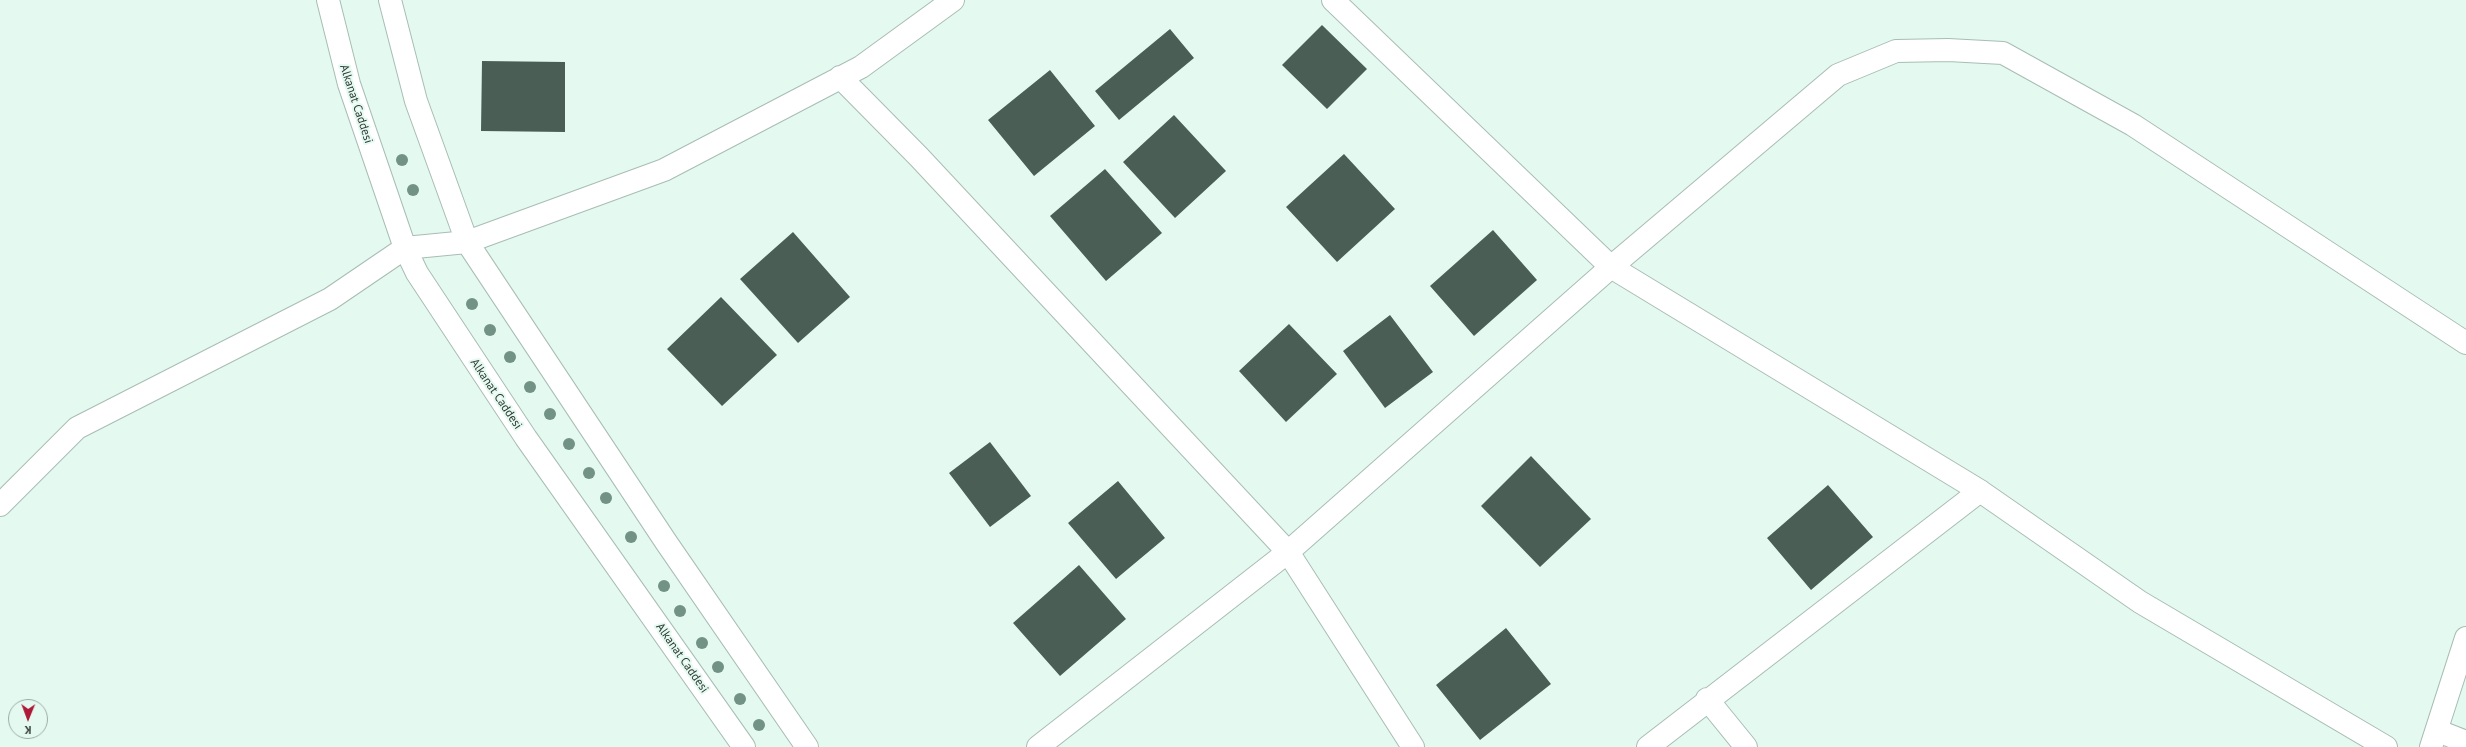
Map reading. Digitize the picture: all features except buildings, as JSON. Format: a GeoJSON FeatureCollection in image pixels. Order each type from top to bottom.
{"type":"FeatureCollection","features":[{"type":"Feature","properties":{"kind":"street","name":"Alkanat Caddesi"},"geometry":{"type":"LineString","coordinates":[[328,0],[349,84],[405,248],[447,321],[526,438],[744,747]]}},
{"type":"Feature","properties":{"kind":"street"},"geometry":{"type":"LineString","coordinates":[[390,0],[416,101],[467,242],[666,542],[807,747]]}},
{"type":"Feature","properties":{"kind":"street"},"geometry":{"type":"LineString","coordinates":[[0,505],[77,428],[330,299],[405,248],[467,242],[664,170],[861,67],[953,0]]}},
{"type":"Feature","properties":{"kind":"street"},"geometry":{"type":"LineString","coordinates":[[1333,0],[1610,267],[1980,491],[2140,602],[2386,747]]}},
{"type":"Feature","properties":{"kind":"street"},"geometry":{"type":"LineString","coordinates":[[1038,747],[1288,552],[1610,267],[1838,75],[1896,51],[1948,50],[2003,53],[2134,125],[2466,343]]}},
{"type":"Feature","properties":{"kind":"street"},"geometry":{"type":"LineString","coordinates":[[840,77],[924,162],[1288,552],[1413,747]]}},
{"type":"Feature","properties":{"kind":"street"},"geometry":{"type":"LineString","coordinates":[[1648,747],[1707,699],[1980,491]]}},
{"type":"Feature","properties":{"kind":"street"},"geometry":{"type":"LineString","coordinates":[[2466,638],[2434,739],[2466,742]]}},
{"type":"Feature","properties":{"kind":"street"},"geometry":{"type":"LineString","coordinates":[[1707,699],[1746,747]]}}]}
